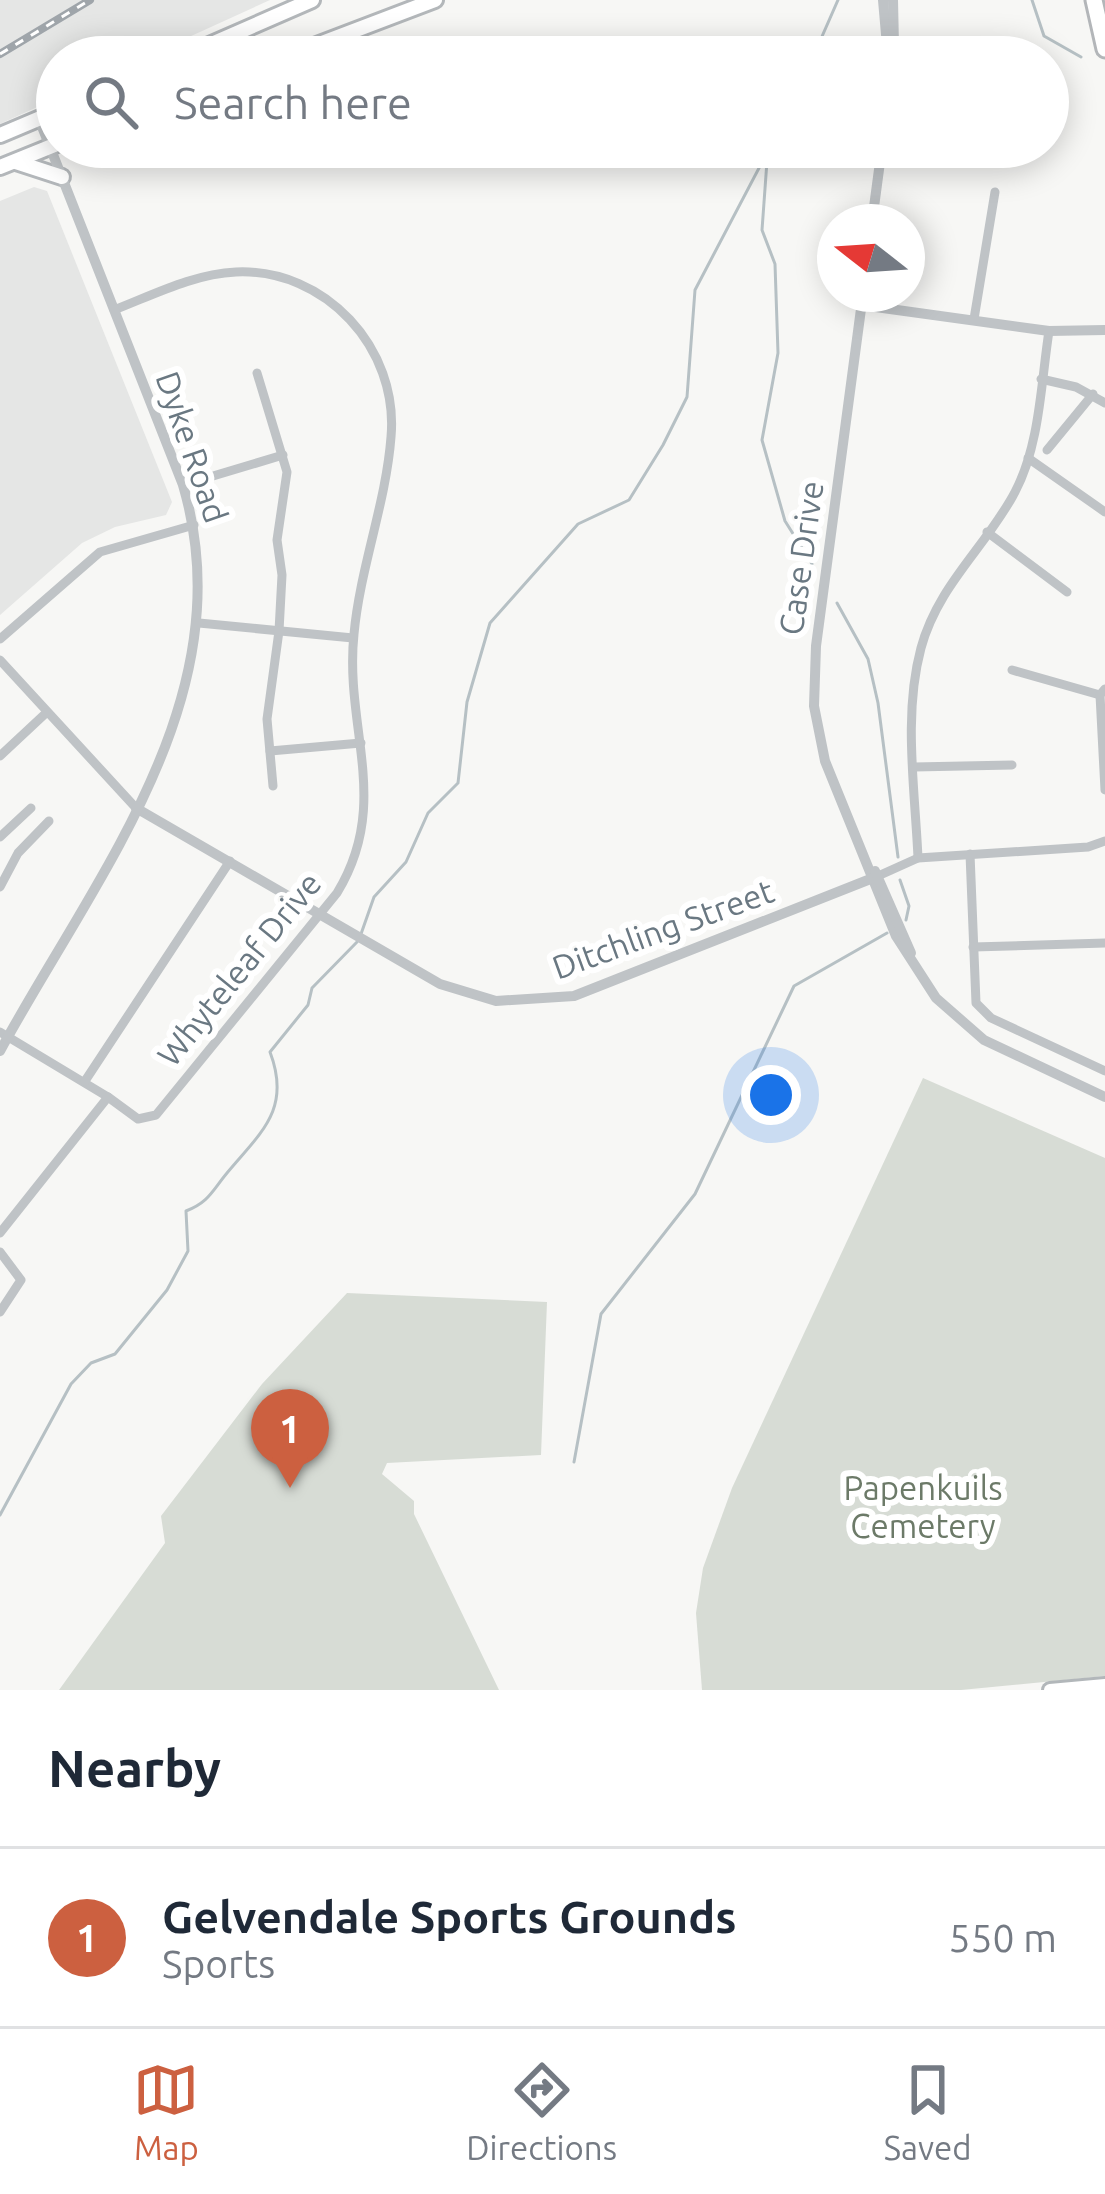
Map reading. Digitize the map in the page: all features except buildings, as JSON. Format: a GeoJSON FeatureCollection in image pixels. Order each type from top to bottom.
{"type":"FeatureCollection","features":[{"type":"Feature","properties":{"kind":"highway"},"geometry":{"type":"LineString","coordinates":[[1094,0],[1105,49]]}},
{"type":"Feature","properties":{"kind":"main road"},"geometry":{"type":"LineString","coordinates":[[230,36],[312,0]]}},
{"type":"Feature","properties":{"kind":"main road"},"geometry":{"type":"LineString","coordinates":[[340,36],[435,0]]}},
{"type":"Feature","properties":{"kind":"main road"},"geometry":{"type":"LineString","coordinates":[[0,136],[36,120]]}},
{"type":"Feature","properties":{"kind":"main road"},"geometry":{"type":"LineString","coordinates":[[6,164],[36,152]]}},
{"type":"Feature","properties":{"kind":"main road"},"geometry":{"type":"LineString","coordinates":[[6,164],[36,166]]}},
{"type":"Feature","properties":{"kind":"main road"},"geometry":{"type":"LineString","coordinates":[[46,168],[62,177]]}},
{"type":"Feature","properties":{"kind":"main road"},"geometry":{"type":"LineString","coordinates":[[1050,1690],[1105,1685]]}},
{"type":"Feature","properties":{"kind":"street"},"geometry":{"type":"LineString","coordinates":[[883,0],[888,36]]}},
{"type":"Feature","properties":{"kind":"street"},"geometry":{"type":"LineString","coordinates":[[892,36],[893,0]]}},
{"type":"Feature","properties":{"kind":"street","name":"Dyke Road"},"geometry":{"type":"LineString","coordinates":[[0,1051],[4,1034],[136,808],[178,719],[199,623],[194,525],[183,485],[59,168]]}},
{"type":"Feature","properties":{"kind":"street"},"geometry":{"type":"LineString","coordinates":[[874,204],[879,168]]}},
{"type":"Feature","properties":{"kind":"street"},"geometry":{"type":"LineString","coordinates":[[974,320],[995,191]]}},
{"type":"Feature","properties":{"kind":"street","name":"Whyteleaf Drive"},"geometry":{"type":"LineString","coordinates":[[109,1097],[138,1119],[153,1118],[321,914],[352,868],[366,806],[353,638],[392,434],[387,385],[359,329],[315,290],[264,273],[200,277],[114,310]]}},
{"type":"Feature","properties":{"kind":"street"},"geometry":{"type":"LineString","coordinates":[[925,311],[1049,331],[1105,330]]}},
{"type":"Feature","properties":{"kind":"street","name":"Case Drive"},"geometry":{"type":"LineString","coordinates":[[860,312],[814,670],[820,742],[850,824],[912,962],[936,998],[970,1030],[1105,1097]]}},
{"type":"Feature","properties":{"kind":"street"},"geometry":{"type":"LineString","coordinates":[[918,858],[912,707],[922,646],[940,600],[1015,493],[1028,458],[1049,331]]}},
{"type":"Feature","properties":{"kind":"street"},"geometry":{"type":"LineString","coordinates":[[257,373],[288,482],[277,543],[283,583],[267,714],[273,786]]}},
{"type":"Feature","properties":{"kind":"street"},"geometry":{"type":"LineString","coordinates":[[1041,379],[1094,394],[1105,403]]}},
{"type":"Feature","properties":{"kind":"street"},"geometry":{"type":"LineString","coordinates":[[1047,450],[1094,394]]}},
{"type":"Feature","properties":{"kind":"street"},"geometry":{"type":"LineString","coordinates":[[183,485],[283,455]]}},
{"type":"Feature","properties":{"kind":"street"},"geometry":{"type":"LineString","coordinates":[[1028,458],[1105,512]]}},
{"type":"Feature","properties":{"kind":"street"},"geometry":{"type":"LineString","coordinates":[[0,639],[100,552],[194,525]]}},
{"type":"Feature","properties":{"kind":"street"},"geometry":{"type":"LineString","coordinates":[[987,532],[1067,592]]}},
{"type":"Feature","properties":{"kind":"street"},"geometry":{"type":"LineString","coordinates":[[199,623],[353,638]]}},
{"type":"Feature","properties":{"kind":"street"},"geometry":{"type":"LineString","coordinates":[[0,660],[136,808]]}},
{"type":"Feature","properties":{"kind":"street"},"geometry":{"type":"LineString","coordinates":[[1012,670],[1103,692],[1105,790]]}},
{"type":"Feature","properties":{"kind":"street"},"geometry":{"type":"LineString","coordinates":[[0,756],[46,713]]}},
{"type":"Feature","properties":{"kind":"street"},"geometry":{"type":"LineString","coordinates":[[270,752],[361,743]]}},
{"type":"Feature","properties":{"kind":"street"},"geometry":{"type":"LineString","coordinates":[[914,767],[1012,765]]}},
{"type":"Feature","properties":{"kind":"street"},"geometry":{"type":"LineString","coordinates":[[18,854],[1,836],[31,808]]}},
{"type":"Feature","properties":{"kind":"street","name":"Ditchling Street"},"geometry":{"type":"LineString","coordinates":[[136,808],[458,991],[496,1001],[574,996],[918,858],[1088,847],[1105,841]]}},
{"type":"Feature","properties":{"kind":"street"},"geometry":{"type":"LineString","coordinates":[[0,887],[18,854],[49,821]]}},
{"type":"Feature","properties":{"kind":"street"},"geometry":{"type":"LineString","coordinates":[[970,854],[975,998],[984,1013],[1105,1071]]}},
{"type":"Feature","properties":{"kind":"street"},"geometry":{"type":"LineString","coordinates":[[85,1081],[230,861]]}},
{"type":"Feature","properties":{"kind":"street"},"geometry":{"type":"LineString","coordinates":[[973,947],[1105,943]]}},
{"type":"Feature","properties":{"kind":"street"},"geometry":{"type":"LineString","coordinates":[[0,1233],[109,1097],[4,1034]]}},
{"type":"Feature","properties":{"kind":"street"},"geometry":{"type":"LineString","coordinates":[[0,1252],[21,1280],[0,1312]]}},
{"type":"Feature","properties":{"kind":"shaded area"},"geometry":{"type":"Polygon","coordinates":[[[0,0],[270,0],[191,36],[36,36],[36,108],[0,124],[0,0]]]}},
{"type":"Feature","properties":{"kind":"shaded area"},"geometry":{"type":"Polygon","coordinates":[[[34,187],[47,191],[172,502],[166,515],[115,527],[82,543],[0,615],[0,201],[34,187]]]}},
{"type":"Feature","properties":{"kind":"green space","name":"Papenkuils Cemetery"},"geometry":{"type":"Polygon","coordinates":[[[923,1078],[1105,1158],[1105,1676],[961,1690],[702,1690],[696,1613],[703,1568],[732,1488],[923,1078]]]}},
{"type":"Feature","properties":{"kind":"green space"},"geometry":{"type":"Polygon","coordinates":[[[347,1293],[547,1302],[541,1455],[387,1463],[382,1474],[414,1501],[414,1514],[499,1690],[59,1690],[165,1543],[161,1516],[262,1384],[347,1293]]]}},
{"type":"Feature","properties":{"kind":"waterway"},"geometry":{"type":"LineString","coordinates":[[822,36],[838,0]]}},
{"type":"Feature","properties":{"kind":"waterway"},"geometry":{"type":"LineString","coordinates":[[1032,0],[1044,36]]}},
{"type":"Feature","properties":{"kind":"waterway"},"geometry":{"type":"LineString","coordinates":[[1069,50],[1081,57]]}},
{"type":"Feature","properties":{"kind":"waterway"},"geometry":{"type":"LineString","coordinates":[[361,934],[374,897],[406,862],[428,813],[458,783],[467,702],[490,623],[578,524],[629,500],[663,445],[687,397],[695,290],[759,168]]}},
{"type":"Feature","properties":{"kind":"waterway"},"geometry":{"type":"LineString","coordinates":[[766,168],[762,230],[775,264],[778,353],[762,440],[785,521],[812,564]]}},
{"type":"Feature","properties":{"kind":"waterway"},"geometry":{"type":"LineString","coordinates":[[837,603],[868,659],[898,857]]}},
{"type":"Feature","properties":{"kind":"waterway"},"geometry":{"type":"LineString","coordinates":[[900,880],[909,906],[906,920]]}},
{"type":"Feature","properties":{"kind":"waterway"},"geometry":{"type":"LineString","coordinates":[[574,1462],[601,1314],[695,1194],[794,986],[887,933]]}},
{"type":"Feature","properties":{"kind":"waterway"},"geometry":{"type":"LineString","coordinates":[[0,1515],[71,1384],[91,1363],[115,1354],[167,1290],[188,1251],[186,1211],[210,1195],[269,1119],[277,1090],[270,1052],[308,1005],[312,988],[357,942]]}},
{"type":"Feature","properties":{"kind":"railway"},"geometry":{"type":"LineString","coordinates":[[0,54],[90,0]]}},
{"type":"Feature","properties":{"kind":"place","name":"Gelvendale Sports Grounds"},"geometry":{"type":"Point","coordinates":[290,1488]}}]}
